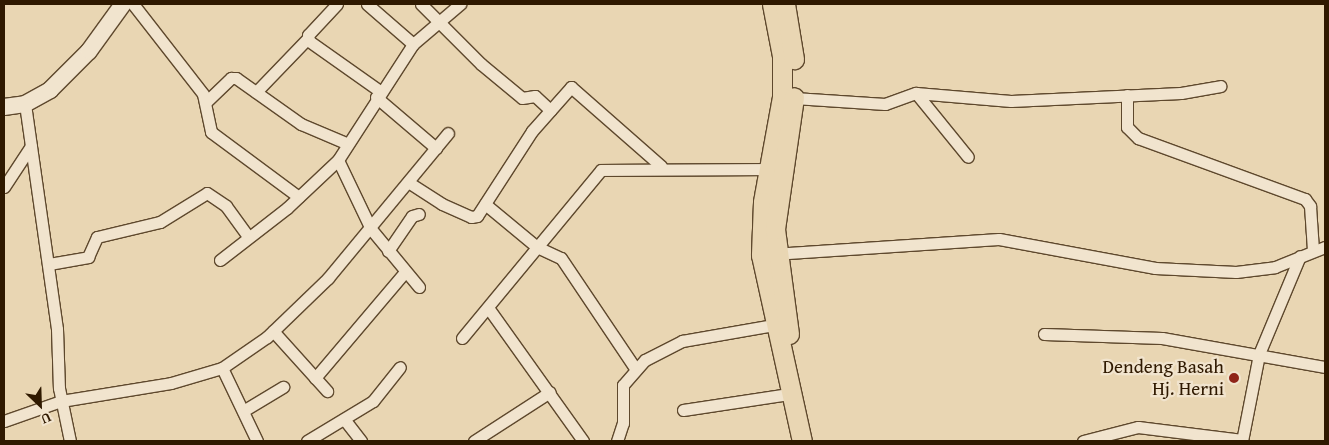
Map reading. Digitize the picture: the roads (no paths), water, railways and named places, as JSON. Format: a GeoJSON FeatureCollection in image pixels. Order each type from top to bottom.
{"type":"FeatureCollection","features":[{"type":"Feature","properties":{"kind":"highway"},"geometry":{"type":"LineString","coordinates":[[772,4],[782,56],[782,96],[769,169],[768,254],[774,325],[802,441]]}},
{"type":"Feature","properties":{"kind":"highway"},"geometry":{"type":"LineString","coordinates":[[785,4],[794,55],[794,98],[768,254],[815,441]]}},
{"type":"Feature","properties":{"kind":"main road"},"geometry":{"type":"LineString","coordinates":[[4,107],[25,104],[50,90],[76,65],[123,4]]}},
{"type":"Feature","properties":{"kind":"street"},"geometry":{"type":"LineString","coordinates":[[133,4],[206,102],[211,132],[299,197]]}},
{"type":"Feature","properties":{"kind":"street"},"geometry":{"type":"LineString","coordinates":[[256,92],[308,38],[337,4]]}},
{"type":"Feature","properties":{"kind":"street"},"geometry":{"type":"LineString","coordinates":[[367,4],[413,44]]}},
{"type":"Feature","properties":{"kind":"street"},"geometry":{"type":"LineString","coordinates":[[421,4],[466,51],[522,98],[535,96],[550,110]]}},
{"type":"Feature","properties":{"kind":"street"},"geometry":{"type":"LineString","coordinates":[[220,260],[299,197],[338,160],[346,143],[413,44],[460,4]]}},
{"type":"Feature","properties":{"kind":"street"},"geometry":{"type":"LineString","coordinates":[[308,38],[378,94],[436,148]]}},
{"type":"Feature","properties":{"kind":"street"},"geometry":{"type":"LineString","coordinates":[[206,102],[233,77],[301,124],[346,143]]}},
{"type":"Feature","properties":{"kind":"street"},"geometry":{"type":"LineString","coordinates":[[794,98],[884,104],[916,92],[1011,100],[1127,96],[1220,86]]}},
{"type":"Feature","properties":{"kind":"street"},"geometry":{"type":"LineString","coordinates":[[408,182],[471,217],[485,204],[550,110],[573,88],[661,166]]}},
{"type":"Feature","properties":{"kind":"street"},"geometry":{"type":"LineString","coordinates":[[916,92],[968,157]]}},
{"type":"Feature","properties":{"kind":"street"},"geometry":{"type":"LineString","coordinates":[[1127,96],[1127,127],[1138,138],[1305,198],[1310,206],[1313,250]]}},
{"type":"Feature","properties":{"kind":"street"},"geometry":{"type":"LineString","coordinates":[[25,104],[49,264],[61,400],[70,441]]}},
{"type":"Feature","properties":{"kind":"street"},"geometry":{"type":"LineString","coordinates":[[4,422],[61,400],[171,383],[222,368],[273,331],[371,229],[448,133]]}},
{"type":"Feature","properties":{"kind":"street"},"geometry":{"type":"LineString","coordinates":[[4,187],[31,146]]}},
{"type":"Feature","properties":{"kind":"street"},"geometry":{"type":"LineString","coordinates":[[338,160],[371,229],[419,287]]}},
{"type":"Feature","properties":{"kind":"street"},"geometry":{"type":"LineString","coordinates":[[462,338],[493,303],[596,172],[661,166],[769,169]]}},
{"type":"Feature","properties":{"kind":"street"},"geometry":{"type":"LineString","coordinates":[[49,264],[88,257],[97,237],[160,222],[207,193],[226,206],[248,236]]}},
{"type":"Feature","properties":{"kind":"street"},"geometry":{"type":"LineString","coordinates":[[485,204],[537,247],[561,258],[635,368]]}},
{"type":"Feature","properties":{"kind":"street"},"geometry":{"type":"LineString","coordinates":[[388,251],[412,216],[419,214]]}},
{"type":"Feature","properties":{"kind":"street"},"geometry":{"type":"LineString","coordinates":[[768,254],[999,239],[1155,268],[1236,272],[1275,267],[1313,250],[1325,247]]}},
{"type":"Feature","properties":{"kind":"street"},"geometry":{"type":"LineString","coordinates":[[1083,441],[1128,428],[1181,437],[1242,441],[1259,354],[1300,256]]}},
{"type":"Feature","properties":{"kind":"street"},"geometry":{"type":"LineString","coordinates":[[315,378],[405,272]]}},
{"type":"Feature","properties":{"kind":"street"},"geometry":{"type":"LineString","coordinates":[[493,303],[583,441]]}},
{"type":"Feature","properties":{"kind":"street"},"geometry":{"type":"LineString","coordinates":[[618,441],[623,423],[623,385],[635,368],[682,341],[774,325]]}},
{"type":"Feature","properties":{"kind":"street"},"geometry":{"type":"LineString","coordinates":[[273,331],[327,391]]}},
{"type":"Feature","properties":{"kind":"street"},"geometry":{"type":"LineString","coordinates":[[1044,334],[1162,338],[1325,367]]}},
{"type":"Feature","properties":{"kind":"street"},"geometry":{"type":"LineString","coordinates":[[307,441],[373,401],[400,367]]}},
{"type":"Feature","properties":{"kind":"street"},"geometry":{"type":"LineString","coordinates":[[222,368],[255,440]]}},
{"type":"Feature","properties":{"kind":"street"},"geometry":{"type":"LineString","coordinates":[[243,411],[284,387]]}},
{"type":"Feature","properties":{"kind":"street"},"geometry":{"type":"LineString","coordinates":[[474,441],[550,392]]}},
{"type":"Feature","properties":{"kind":"street"},"geometry":{"type":"LineString","coordinates":[[683,410],[790,394]]}},
{"type":"Feature","properties":{"kind":"street"},"geometry":{"type":"LineString","coordinates":[[344,419],[361,441]]}},
{"type":"Feature","properties":{"kind":"place","name":"Dendeng Basah Hj. Herni"},"geometry":{"type":"Point","coordinates":[1234,378]}}]}
